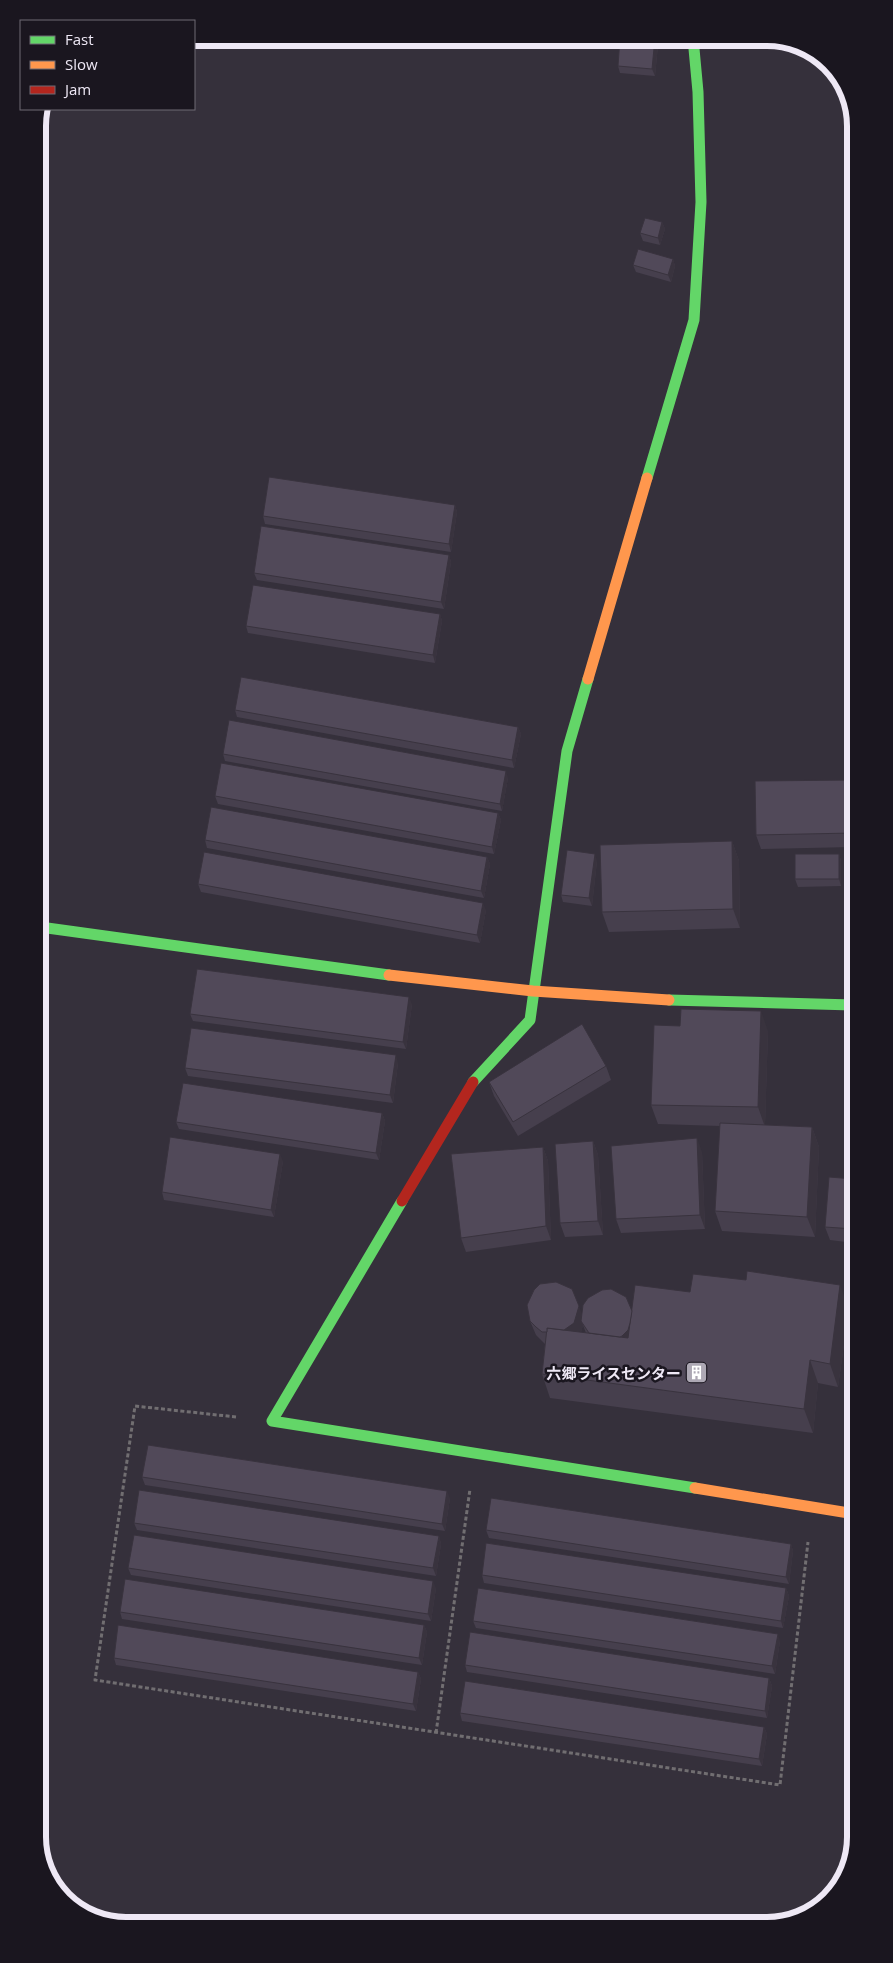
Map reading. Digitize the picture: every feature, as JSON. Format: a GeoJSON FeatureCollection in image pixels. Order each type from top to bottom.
{"type":"FeatureCollection","features":[{"type":"Feature","properties":{"kind":"street"},"geometry":{"type":"LineString","coordinates":[[694,46],[698,92],[702,202],[694,320],[567,751],[530,1020],[470,1085],[272,1421],[847,1513]]}},
{"type":"Feature","properties":{"kind":"street"},"geometry":{"type":"LineString","coordinates":[[46,928],[300,965],[535,991],[693,1000],[847,1005]]}},
{"type":"Feature","properties":{"kind":"path"},"geometry":{"type":"LineString","coordinates":[[272,1421],[136,1406],[95,1680],[780,1786],[812,1506]]}},
{"type":"Feature","properties":{"kind":"path"},"geometry":{"type":"LineString","coordinates":[[436,1732],[475,1454]]}},
{"type":"Feature","properties":{"kind":"building"},"geometry":{"type":"Polygon","coordinates":[[[619,46],[654,46],[652,69],[618,66],[619,46]]]}},
{"type":"Feature","properties":{"kind":"building"},"geometry":{"type":"Polygon","coordinates":[[[645,218],[662,222],[658,238],[640,233],[645,218]]]}},
{"type":"Feature","properties":{"kind":"building"},"geometry":{"type":"Polygon","coordinates":[[[638,249],[673,259],[668,275],[633,265],[638,249]]]}},
{"type":"Feature","properties":{"kind":"building"},"geometry":{"type":"Polygon","coordinates":[[[269,477],[455,505],[449,544],[263,516],[269,477]]]}},
{"type":"Feature","properties":{"kind":"building"},"geometry":{"type":"Polygon","coordinates":[[[261,526],[449,555],[441,602],[254,573],[261,526]]]}},
{"type":"Feature","properties":{"kind":"building"},"geometry":{"type":"Polygon","coordinates":[[[253,585],[440,614],[433,655],[246,626],[253,585]]]}},
{"type":"Feature","properties":{"kind":"building"},"geometry":{"type":"Polygon","coordinates":[[[241,677],[518,727],[512,760],[235,710],[241,677]]]}},
{"type":"Feature","properties":{"kind":"building"},"geometry":{"type":"Polygon","coordinates":[[[229,720],[506,771],[500,804],[223,754],[229,720]]]}},
{"type":"Feature","properties":{"kind":"building"},"geometry":{"type":"Polygon","coordinates":[[[221,763],[498,813],[492,847],[215,796],[221,763]]]}},
{"type":"Feature","properties":{"kind":"building"},"geometry":{"type":"Polygon","coordinates":[[[847,780],[847,833],[756,835],[755,781],[847,780]]]}},
{"type":"Feature","properties":{"kind":"building"},"geometry":{"type":"Polygon","coordinates":[[[211,807],[487,857],[481,891],[205,840],[211,807]]]}},
{"type":"Feature","properties":{"kind":"building"},"geometry":{"type":"Polygon","coordinates":[[[732,841],[733,909],[602,912],[600,845],[732,841]]]}},
{"type":"Feature","properties":{"kind":"building"},"geometry":{"type":"Polygon","coordinates":[[[567,850],[595,854],[589,898],[561,895],[567,850]]]}},
{"type":"Feature","properties":{"kind":"building"},"geometry":{"type":"Polygon","coordinates":[[[204,852],[483,903],[477,935],[198,884],[204,852]]]}},
{"type":"Feature","properties":{"kind":"building"},"geometry":{"type":"Polygon","coordinates":[[[795,854],[839,854],[839,879],[795,879],[795,854]]]}},
{"type":"Feature","properties":{"kind":"building"},"geometry":{"type":"Polygon","coordinates":[[[845,857],[847,857],[847,910],[844,910],[845,857]]]}},
{"type":"Feature","properties":{"kind":"building"},"geometry":{"type":"Polygon","coordinates":[[[197,969],[409,997],[403,1042],[190,1014],[197,969]]]}},
{"type":"Feature","properties":{"kind":"building"},"geometry":{"type":"Polygon","coordinates":[[[681,1009],[761,1011],[758,1107],[651,1105],[654,1025],[680,1026],[681,1009]]]}},
{"type":"Feature","properties":{"kind":"building"},"geometry":{"type":"Polygon","coordinates":[[[582,1024],[606,1066],[513,1122],[489,1082],[582,1024]]]}},
{"type":"Feature","properties":{"kind":"building"},"geometry":{"type":"Polygon","coordinates":[[[191,1028],[396,1055],[390,1095],[185,1068],[191,1028]]]}},
{"type":"Feature","properties":{"kind":"building"},"geometry":{"type":"Polygon","coordinates":[[[183,1083],[382,1113],[376,1153],[176,1122],[183,1083]]]}},
{"type":"Feature","properties":{"kind":"building"},"geometry":{"type":"Polygon","coordinates":[[[720,1123],[812,1127],[807,1217],[715,1211],[720,1123]]]}},
{"type":"Feature","properties":{"kind":"building"},"geometry":{"type":"Polygon","coordinates":[[[170,1137],[280,1154],[271,1210],[162,1192],[170,1137]]]}},
{"type":"Feature","properties":{"kind":"building"},"geometry":{"type":"Polygon","coordinates":[[[697,1138],[700,1215],[616,1219],[611,1146],[697,1138]]]}},
{"type":"Feature","properties":{"kind":"building"},"geometry":{"type":"Polygon","coordinates":[[[593,1141],[598,1221],[560,1223],[555,1144],[593,1141]]]}},
{"type":"Feature","properties":{"kind":"building"},"geometry":{"type":"Polygon","coordinates":[[[543,1147],[546,1226],[461,1238],[451,1154],[543,1147]]]}},
{"type":"Feature","properties":{"kind":"building"},"geometry":{"type":"Polygon","coordinates":[[[829,1177],[847,1178],[847,1229],[825,1227],[829,1177]]]}},
{"type":"Feature","properties":{"kind":"building","name":"六郷ライスセンター"},"geometry":{"type":"Polygon","coordinates":[[[747,1271],[840,1285],[830,1364],[810,1360],[804,1409],[542,1374],[547,1328],[628,1338],[635,1285],[690,1292],[693,1274],[746,1280],[747,1271]]]}},
{"type":"Feature","properties":{"kind":"building"},"geometry":{"type":"Polygon","coordinates":[[[556,1282],[572,1289],[579,1306],[574,1323],[564,1330],[547,1328],[547,1332],[542,1332],[530,1321],[527,1305],[534,1290],[540,1284],[556,1282]]]}},
{"type":"Feature","properties":{"kind":"building"},"geometry":{"type":"Polygon","coordinates":[[[611,1289],[626,1297],[632,1311],[628,1330],[620,1337],[589,1333],[581,1321],[583,1305],[588,1298],[602,1290],[611,1289]]]}},
{"type":"Feature","properties":{"kind":"building"},"geometry":{"type":"Polygon","coordinates":[[[148,1445],[447,1491],[442,1524],[142,1477],[148,1445]]]}},
{"type":"Feature","properties":{"kind":"building"},"geometry":{"type":"Polygon","coordinates":[[[139,1490],[439,1536],[433,1568],[134,1523],[139,1490]]]}},
{"type":"Feature","properties":{"kind":"building"},"geometry":{"type":"Polygon","coordinates":[[[491,1498],[791,1544],[786,1577],[486,1530],[491,1498]]]}},
{"type":"Feature","properties":{"kind":"building"},"geometry":{"type":"Polygon","coordinates":[[[134,1535],[433,1581],[428,1614],[128,1568],[134,1535]]]}},
{"type":"Feature","properties":{"kind":"building"},"geometry":{"type":"Polygon","coordinates":[[[486,1543],[786,1588],[781,1621],[482,1575],[486,1543]]]}},
{"type":"Feature","properties":{"kind":"building"},"geometry":{"type":"Polygon","coordinates":[[[125,1579],[424,1625],[419,1658],[120,1612],[125,1579]]]}},
{"type":"Feature","properties":{"kind":"building"},"geometry":{"type":"Polygon","coordinates":[[[478,1588],[778,1634],[772,1666],[473,1621],[478,1588]]]}},
{"type":"Feature","properties":{"kind":"building"},"geometry":{"type":"Polygon","coordinates":[[[118,1625],[418,1672],[413,1704],[114,1658],[118,1625]]]}},
{"type":"Feature","properties":{"kind":"building"},"geometry":{"type":"Polygon","coordinates":[[[470,1632],[769,1678],[765,1711],[465,1665],[470,1632]]]}},
{"type":"Feature","properties":{"kind":"building"},"geometry":{"type":"Polygon","coordinates":[[[465,1681],[764,1727],[759,1759],[460,1713],[465,1681]]]}},
{"type":"Feature","properties":{"kind":"traffic: fast"},"geometry":{"type":"LineString","coordinates":[[647,478],[694,320],[701,202],[698,92],[694,46]]}},
{"type":"Feature","properties":{"kind":"traffic: fast"},"geometry":{"type":"LineString","coordinates":[[473,1082],[530,1020],[567,751],[588,679]]}},
{"type":"Feature","properties":{"kind":"traffic: fast"},"geometry":{"type":"LineString","coordinates":[[46,928],[389,975]]}},
{"type":"Feature","properties":{"kind":"traffic: fast"},"geometry":{"type":"LineString","coordinates":[[669,1000],[847,1005]]}},
{"type":"Feature","properties":{"kind":"traffic: fast"},"geometry":{"type":"LineString","coordinates":[[402,1201],[272,1421],[695,1488]]}},
{"type":"Feature","properties":{"kind":"traffic: slow"},"geometry":{"type":"LineString","coordinates":[[588,679],[647,478]]}},
{"type":"Feature","properties":{"kind":"traffic: slow"},"geometry":{"type":"LineString","coordinates":[[389,975],[533,991],[669,1000]]}},
{"type":"Feature","properties":{"kind":"traffic: slow"},"geometry":{"type":"LineString","coordinates":[[695,1488],[847,1513]]}},
{"type":"Feature","properties":{"kind":"traffic: jam"},"geometry":{"type":"LineString","coordinates":[[402,1201],[473,1082]]}},
{"type":"Feature","properties":{"kind":"place","name":"六郷ライスセンター"},"geometry":{"type":"Point","coordinates":[697,1373]}}]}
